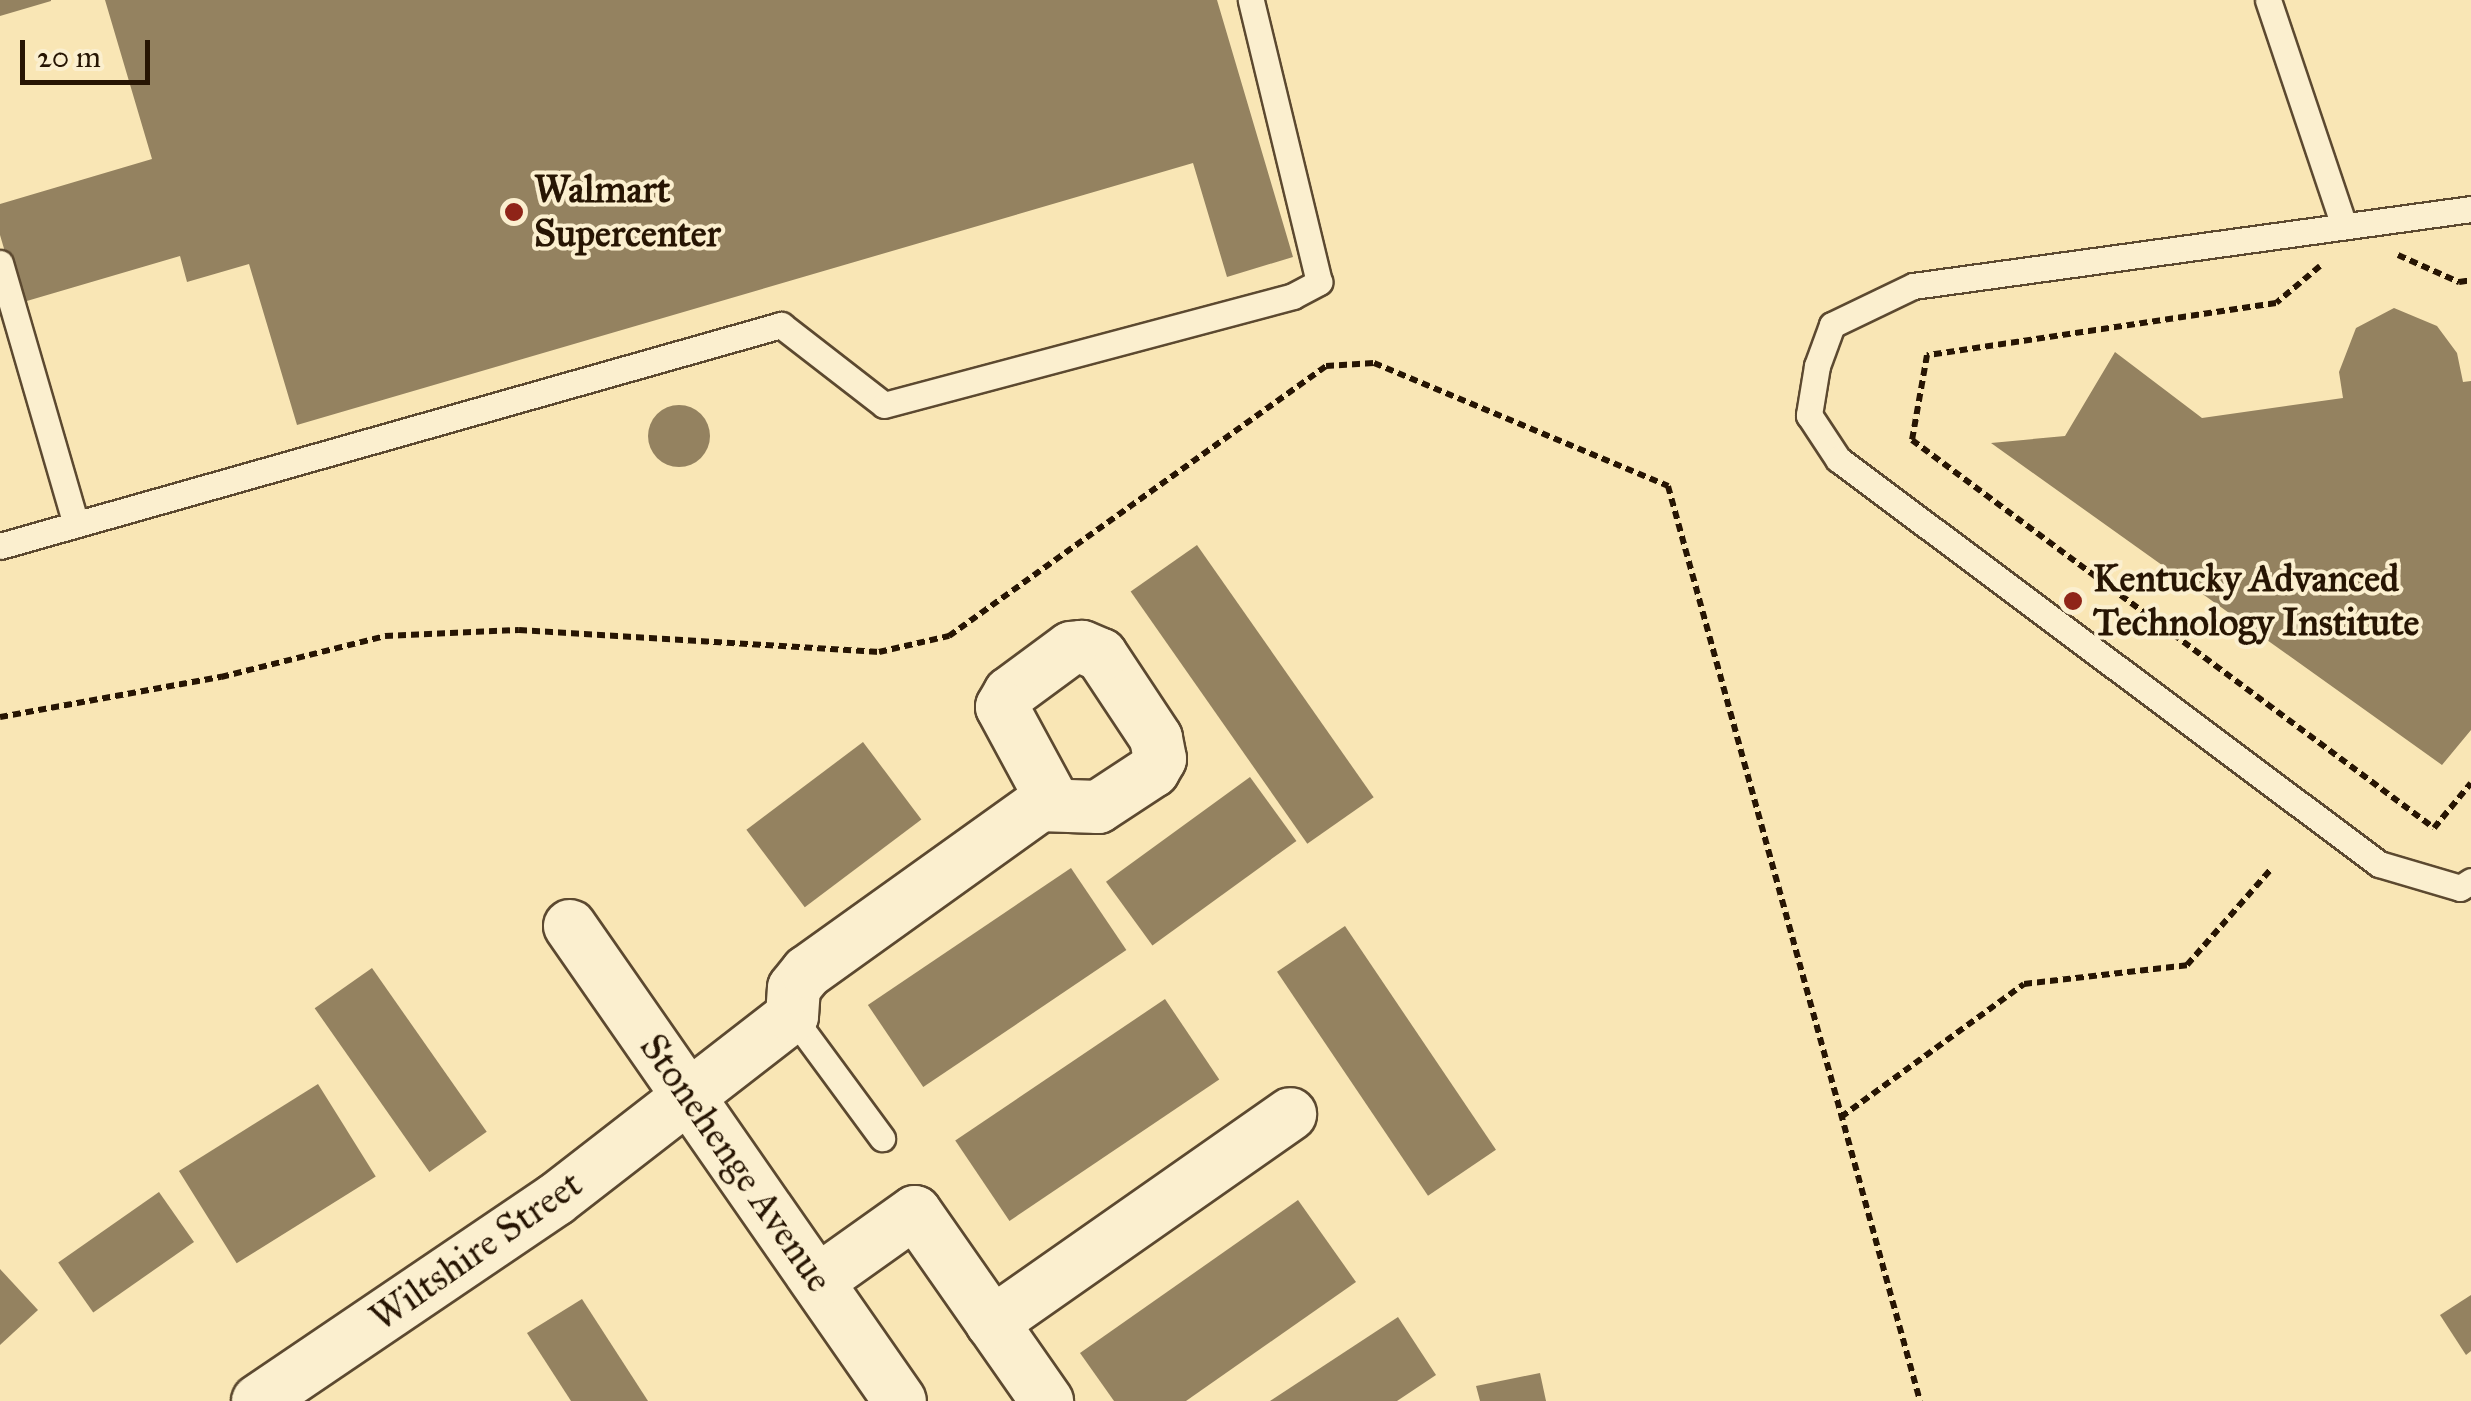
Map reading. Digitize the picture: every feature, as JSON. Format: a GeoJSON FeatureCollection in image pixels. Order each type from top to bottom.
{"type":"FeatureCollection","features":[{"type":"Feature","properties":{"kind":"street"},"geometry":{"type":"LineString","coordinates":[[792,1016],[794,988],[807,972],[1040,805],[1055,804]]}},
{"type":"Feature","properties":{"kind":"street","name":"Stonehenge Avenue"},"geometry":{"type":"LineString","coordinates":[[570,926],[689,1092],[900,1401]]}},
{"type":"Feature","properties":{"kind":"street","name":"Wiltshire Street"},"geometry":{"type":"LineString","coordinates":[[258,1401],[554,1200],[792,1016]]}},
{"type":"Feature","properties":{"kind":"street"},"geometry":{"type":"LineString","coordinates":[[992,1322],[1290,1114]]}},
{"type":"Feature","properties":{"kind":"street"},"geometry":{"type":"LineString","coordinates":[[818,1281],[915,1212],[1046,1401]]}},
{"type":"Feature","properties":{"kind":"lane"},"geometry":{"type":"LineString","coordinates":[[0,546],[780,325],[884,405],[1293,296],[1319,282],[1251,0]]}},
{"type":"Feature","properties":{"kind":"lane"},"geometry":{"type":"LineString","coordinates":[[2268,0],[2344,226]]}},
{"type":"Feature","properties":{"kind":"lane"},"geometry":{"type":"LineString","coordinates":[[2471,209],[1913,286],[1832,325],[1817,366],[1809,415],[1838,459],[2379,864],[2460,888],[2471,881]]}},
{"type":"Feature","properties":{"kind":"lane"},"geometry":{"type":"LineString","coordinates":[[0,263],[76,524]]}},
{"type":"Feature","properties":{"kind":"lane"},"geometry":{"type":"LineString","coordinates":[[792,1016],[882,1138]]}},
{"type":"Feature","properties":{"kind":"path"},"geometry":{"type":"LineString","coordinates":[[2393,253],[2459,282],[2471,280]]}},
{"type":"Feature","properties":{"kind":"path"},"geometry":{"type":"LineString","coordinates":[[2327,260],[2276,303],[1926,355],[1912,440],[2434,828],[2471,783]]}},
{"type":"Feature","properties":{"kind":"path"},"geometry":{"type":"LineString","coordinates":[[1842,1117],[2024,984],[2186,965],[2270,870]]}},
{"type":"Feature","properties":{"kind":"building"},"geometry":{"type":"Polygon","coordinates":[[[0,0],[51,0],[51,1],[0,16],[0,0]]]}},
{"type":"Feature","properties":{"kind":"building","name":"Walmart Supercenter"},"geometry":{"type":"Polygon","coordinates":[[[105,0],[1217,0],[1293,257],[1227,277],[1193,163],[297,425],[249,264],[187,282],[180,256],[20,303],[0,235],[0,204],[152,159],[105,0]]]}},
{"type":"Feature","properties":{"kind":"building"},"geometry":{"type":"Polygon","coordinates":[[[2394,308],[2437,326],[2457,353],[2463,382],[2471,381],[2471,730],[2442,765],[1991,443],[2065,436],[2115,352],[2202,418],[2343,398],[2339,372],[2356,328],[2394,308]]]}},
{"type":"Feature","properties":{"kind":"building"},"geometry":{"type":"Polygon","coordinates":[[[679,405],[701,414],[710,436],[701,458],[679,467],[657,458],[648,436],[657,414],[679,405]]]}},
{"type":"Feature","properties":{"kind":"building"},"geometry":{"type":"Polygon","coordinates":[[[1197,545],[1374,797],[1307,844],[1131,591],[1197,545]]]}},
{"type":"Feature","properties":{"kind":"building"},"geometry":{"type":"Polygon","coordinates":[[[863,742],[921,819],[805,907],[746,830],[863,742]]]}},
{"type":"Feature","properties":{"kind":"building"},"geometry":{"type":"Polygon","coordinates":[[[1250,777],[1296,841],[1152,946],[1106,882],[1250,777]]]}},
{"type":"Feature","properties":{"kind":"building"},"geometry":{"type":"Polygon","coordinates":[[[1071,868],[1126,950],[923,1087],[868,1005],[1071,868]]]}},
{"type":"Feature","properties":{"kind":"building"},"geometry":{"type":"Polygon","coordinates":[[[1345,926],[1496,1150],[1428,1196],[1277,972],[1345,926]]]}},
{"type":"Feature","properties":{"kind":"building"},"geometry":{"type":"Polygon","coordinates":[[[372,968],[487,1132],[429,1172],[315,1008],[372,968]]]}},
{"type":"Feature","properties":{"kind":"building"},"geometry":{"type":"Polygon","coordinates":[[[1165,999],[1219,1079],[1009,1221],[955,1140],[1165,999]]]}},
{"type":"Feature","properties":{"kind":"building"},"geometry":{"type":"Polygon","coordinates":[[[318,1084],[376,1176],[237,1263],[179,1171],[318,1084]]]}},
{"type":"Feature","properties":{"kind":"building"},"geometry":{"type":"Polygon","coordinates":[[[159,1192],[194,1242],[93,1313],[58,1263],[159,1192]]]}},
{"type":"Feature","properties":{"kind":"building"},"geometry":{"type":"Polygon","coordinates":[[[1298,1200],[1356,1282],[1186,1401],[1114,1401],[1080,1353],[1298,1200]]]}},
{"type":"Feature","properties":{"kind":"building"},"geometry":{"type":"Polygon","coordinates":[[[0,1269],[38,1310],[0,1345],[0,1269]]]}},
{"type":"Feature","properties":{"kind":"building"},"geometry":{"type":"Polygon","coordinates":[[[2471,1295],[2471,1351],[2466,1355],[2440,1315],[2471,1295]]]}},
{"type":"Feature","properties":{"kind":"building"},"geometry":{"type":"Polygon","coordinates":[[[582,1299],[648,1401],[571,1401],[527,1333],[582,1299]]]}},
{"type":"Feature","properties":{"kind":"building"},"geometry":{"type":"Polygon","coordinates":[[[1398,1317],[1436,1375],[1397,1401],[1270,1401],[1398,1317]]]}},
{"type":"Feature","properties":{"kind":"building"},"geometry":{"type":"Polygon","coordinates":[[[1540,1373],[1546,1401],[1480,1401],[1476,1386],[1540,1373]]]}},
{"type":"Feature","properties":{"kind":"place","name":"Walmart Supercenter"},"geometry":{"type":"Point","coordinates":[514,212]}},
{"type":"Feature","properties":{"kind":"place","name":"Kentucky Advanced Technology Institute"},"geometry":{"type":"Point","coordinates":[2073,601]}}]}
